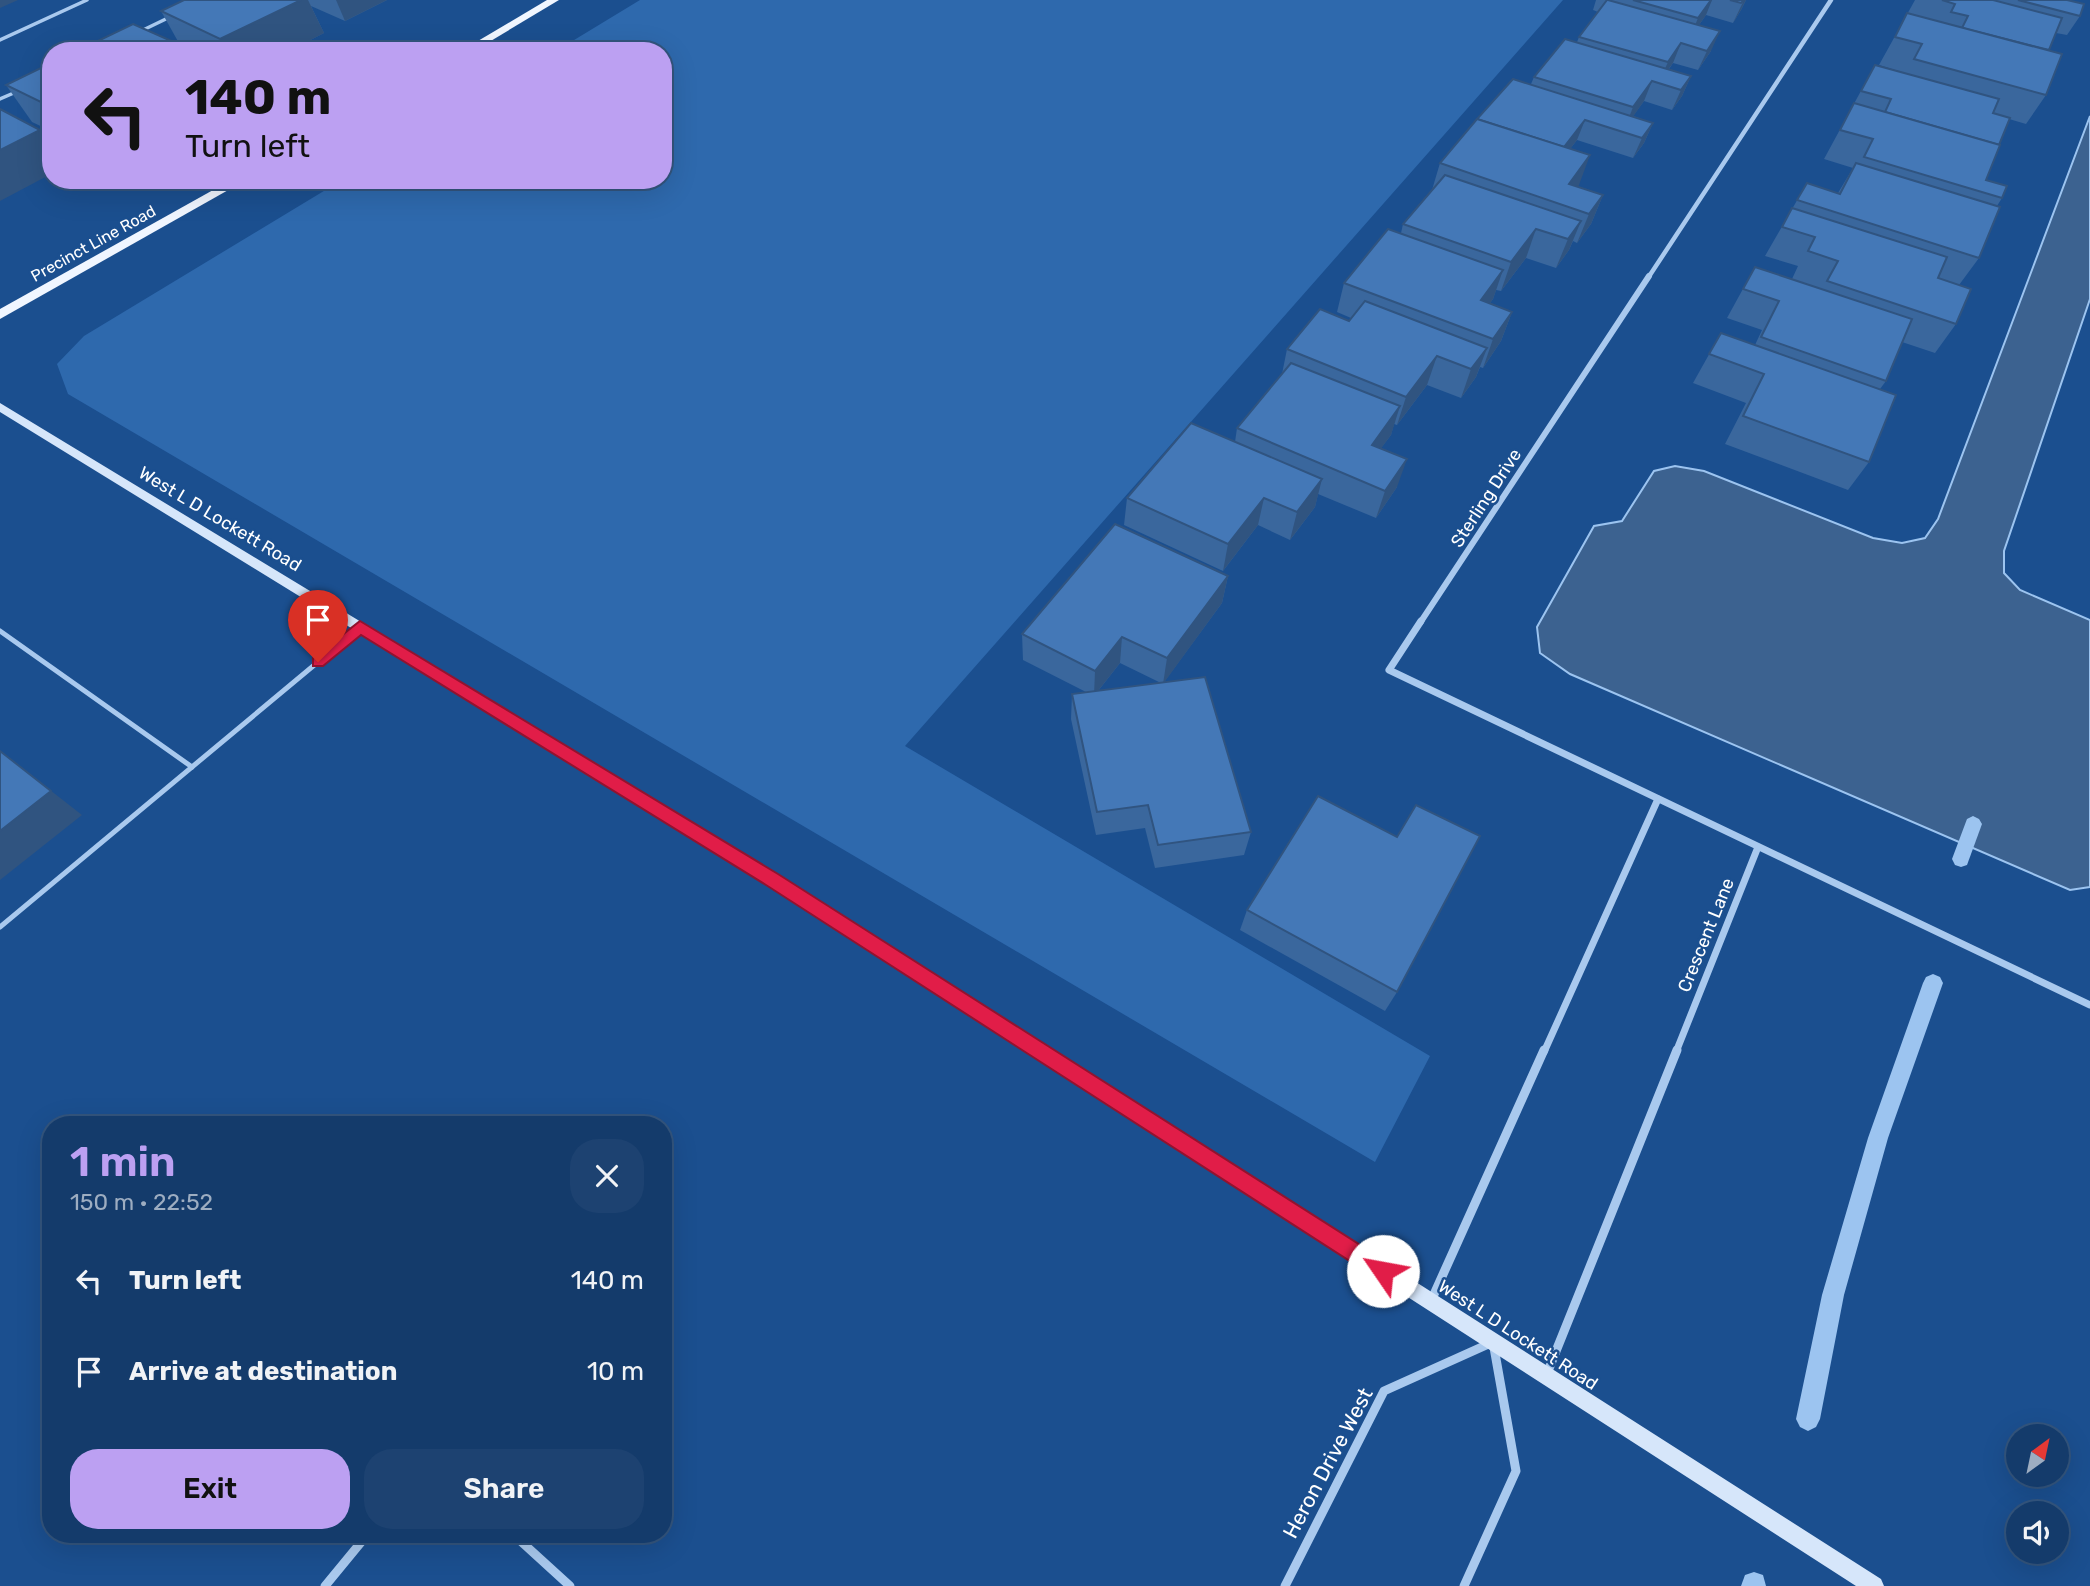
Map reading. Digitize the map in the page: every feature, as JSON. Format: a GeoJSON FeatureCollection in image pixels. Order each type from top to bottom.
{"type":"FeatureCollection","features":[{"type":"Feature","properties":{"kind":"main road"},"geometry":{"type":"LineString","coordinates":[[482,42],[554,0]]}},
{"type":"Feature","properties":{"kind":"main road","name":"Precinct Line Road"},"geometry":{"type":"LineString","coordinates":[[0,315],[224,189]]}},
{"type":"Feature","properties":{"kind":"main road","name":"West L D Lockett Road"},"geometry":{"type":"LineString","coordinates":[[0,407],[772,879],[1874,1586]]}},
{"type":"Feature","properties":{"kind":"street","name":"Sterling Drive"},"geometry":{"type":"LineString","coordinates":[[1758,847],[1390,670],[1831,0]]}},
{"type":"Feature","properties":{"kind":"street"},"geometry":{"type":"LineString","coordinates":[[1430,1301],[1658,799]]}},
{"type":"Feature","properties":{"kind":"street"},"geometry":{"type":"LineString","coordinates":[[1758,847],[2090,1006]]}},
{"type":"Feature","properties":{"kind":"street","name":"Crescent Lane"},"geometry":{"type":"LineString","coordinates":[[1546,1377],[1758,847]]}},
{"type":"Feature","properties":{"kind":"street"},"geometry":{"type":"LineString","coordinates":[[1464,1586],[1516,1471],[1493,1342]]}},
{"type":"Feature","properties":{"kind":"street","name":"Heron Drive West"},"geometry":{"type":"LineString","coordinates":[[1285,1586],[1384,1391],[1493,1342]]}},
{"type":"Feature","properties":{"kind":"street"},"geometry":{"type":"LineString","coordinates":[[326,1586],[361,1543]]}},
{"type":"Feature","properties":{"kind":"street"},"geometry":{"type":"LineString","coordinates":[[523,1543],[570,1586]]}},
{"type":"Feature","properties":{"kind":"lane"},"geometry":{"type":"LineString","coordinates":[[0,40],[87,0]]}},
{"type":"Feature","properties":{"kind":"lane"},"geometry":{"type":"LineString","coordinates":[[136,34],[171,17]]}},
{"type":"Feature","properties":{"kind":"lane"},"geometry":{"type":"LineString","coordinates":[[0,99],[20,90]]}},
{"type":"Feature","properties":{"kind":"lane"},"geometry":{"type":"LineString","coordinates":[[0,927],[360,627]]}},
{"type":"Feature","properties":{"kind":"lane"},"geometry":{"type":"LineString","coordinates":[[0,631],[192,767]]}},
{"type":"Feature","properties":{"kind":"shaded area"},"geometry":{"type":"Polygon","coordinates":[[[640,0],[1563,0],[905,746],[1430,1056],[1375,1162],[68,394],[57,364],[84,336],[327,189],[672,189],[672,42],[571,42],[640,0]]]}},
{"type":"Feature","properties":{"kind":"shaded area"},"geometry":{"type":"Polygon","coordinates":[[[2090,116],[2090,299],[2004,551],[2004,573],[2020,590],[2090,620],[2090,887],[2070,890],[1570,674],[1540,653],[1537,627],[1594,526],[1622,521],[1654,471],[1675,466],[1704,471],[1873,538],[1902,543],[1925,538],[1938,519],[2090,116]]]}},
{"type":"Feature","properties":{"kind":"building"},"geometry":{"type":"Polygon","coordinates":[[[184,0],[301,0],[220,39],[161,11],[184,0]]]}},
{"type":"Feature","properties":{"kind":"building"},"geometry":{"type":"Polygon","coordinates":[[[1607,0],[1720,31],[1707,51],[1681,43],[1668,62],[1579,37],[1607,0]]]}},
{"type":"Feature","properties":{"kind":"building"},"geometry":{"type":"Polygon","coordinates":[[[1633,0],[1711,0],[1698,18],[1633,0]]]}},
{"type":"Feature","properties":{"kind":"building"},"geometry":{"type":"Polygon","coordinates":[[[1942,0],[1993,0],[2062,18],[2049,50],[1962,28],[1968,16],[1951,12],[1955,4],[1942,0]]]}},
{"type":"Feature","properties":{"kind":"building"},"geometry":{"type":"Polygon","coordinates":[[[2018,0],[2067,0],[2084,4],[2080,16],[2018,0]]]}},
{"type":"Feature","properties":{"kind":"building"},"geometry":{"type":"Polygon","coordinates":[[[1907,13],[2062,54],[2046,95],[1914,59],[1922,44],[1895,37],[1907,13]]]}},
{"type":"Feature","properties":{"kind":"building"},"geometry":{"type":"Polygon","coordinates":[[[133,24],[174,42],[96,42],[133,24]]]}},
{"type":"Feature","properties":{"kind":"building"},"geometry":{"type":"Polygon","coordinates":[[[1565,39],[1691,76],[1681,90],[1652,81],[1633,107],[1534,77],[1565,39]]]}},
{"type":"Feature","properties":{"kind":"building"},"geometry":{"type":"Polygon","coordinates":[[[1875,65],[1999,99],[1993,113],[2010,118],[1999,145],[1885,112],[1891,99],[1861,91],[1875,65]]]}},
{"type":"Feature","properties":{"kind":"building"},"geometry":{"type":"Polygon","coordinates":[[[42,67],[42,103],[6,85],[42,67]]]}},
{"type":"Feature","properties":{"kind":"building"},"geometry":{"type":"Polygon","coordinates":[[[1513,79],[1653,123],[1642,138],[1585,120],[1564,147],[1477,119],[1513,79]]]}},
{"type":"Feature","properties":{"kind":"building"},"geometry":{"type":"Polygon","coordinates":[[[1854,103],[2000,145],[1986,180],[2007,186],[2002,198],[1864,157],[1873,139],[1840,130],[1854,103]]]}},
{"type":"Feature","properties":{"kind":"building"},"geometry":{"type":"Polygon","coordinates":[[[0,109],[40,130],[0,150],[0,109]]]}},
{"type":"Feature","properties":{"kind":"building"},"geometry":{"type":"Polygon","coordinates":[[[1477,119],[1590,155],[1569,184],[1603,195],[1589,214],[1440,163],[1477,119]]]}},
{"type":"Feature","properties":{"kind":"building"},"geometry":{"type":"Polygon","coordinates":[[[1856,163],[2000,207],[1979,258],[1797,200],[1807,183],[1840,194],[1856,163]]]}},
{"type":"Feature","properties":{"kind":"building"},"geometry":{"type":"Polygon","coordinates":[[[1445,175],[1581,221],[1568,239],[1536,229],[1511,262],[1403,224],[1445,175]]]}},
{"type":"Feature","properties":{"kind":"building"},"geometry":{"type":"Polygon","coordinates":[[[1792,208],[1947,257],[1938,278],[1971,289],[1956,324],[1827,281],[1838,261],[1808,251],[1815,237],[1782,227],[1792,208]]]}},
{"type":"Feature","properties":{"kind":"building"},"geometry":{"type":"Polygon","coordinates":[[[1388,229],[1503,270],[1481,300],[1512,312],[1493,339],[1344,283],[1388,229]]]}},
{"type":"Feature","properties":{"kind":"building"},"geometry":{"type":"Polygon","coordinates":[[[1755,267],[1912,319],[1886,381],[1761,337],[1779,301],[1743,289],[1755,267]]]}},
{"type":"Feature","properties":{"kind":"building"},"geometry":{"type":"Polygon","coordinates":[[[1365,301],[1487,348],[1471,369],[1437,356],[1406,397],[1287,349],[1320,309],[1349,321],[1365,301]]]}},
{"type":"Feature","properties":{"kind":"building"},"geometry":{"type":"Polygon","coordinates":[[[1721,333],[1896,395],[1869,462],[1743,416],[1764,374],[1709,354],[1721,333]]]}},
{"type":"Feature","properties":{"kind":"building"},"geometry":{"type":"Polygon","coordinates":[[[1291,363],[1400,406],[1372,445],[1407,459],[1385,491],[1237,428],[1291,363]]]}},
{"type":"Feature","properties":{"kind":"building"},"geometry":{"type":"Polygon","coordinates":[[[1191,423],[1322,479],[1297,512],[1264,498],[1228,544],[1127,498],[1191,423]]]}},
{"type":"Feature","properties":{"kind":"building"},"geometry":{"type":"Polygon","coordinates":[[[1115,524],[1228,576],[1167,658],[1122,637],[1095,671],[1022,634],[1115,524]]]}},
{"type":"Feature","properties":{"kind":"building"},"geometry":{"type":"Polygon","coordinates":[[[1205,677],[1251,832],[1158,845],[1148,805],[1097,812],[1072,694],[1205,677]]]}},
{"type":"Feature","properties":{"kind":"building"},"geometry":{"type":"Polygon","coordinates":[[[0,751],[51,791],[0,831],[0,751]]]}},
{"type":"Feature","properties":{"kind":"building"},"geometry":{"type":"Polygon","coordinates":[[[1318,796],[1397,837],[1416,805],[1480,836],[1397,992],[1247,910],[1318,796]]]}},
{"type":"Feature","properties":{"kind":"waterway"},"geometry":{"type":"LineString","coordinates":[[1961,859],[1973,824]]}},
{"type":"Feature","properties":{"kind":"waterway"},"geometry":{"type":"LineString","coordinates":[[1808,1419],[1833,1295],[1878,1138],[1933,983]]}},
{"type":"Feature","properties":{"kind":"route"},"geometry":{"type":"LineString","coordinates":[[318,662],[360,627],[772,879],[1383,1271]]}}]}
